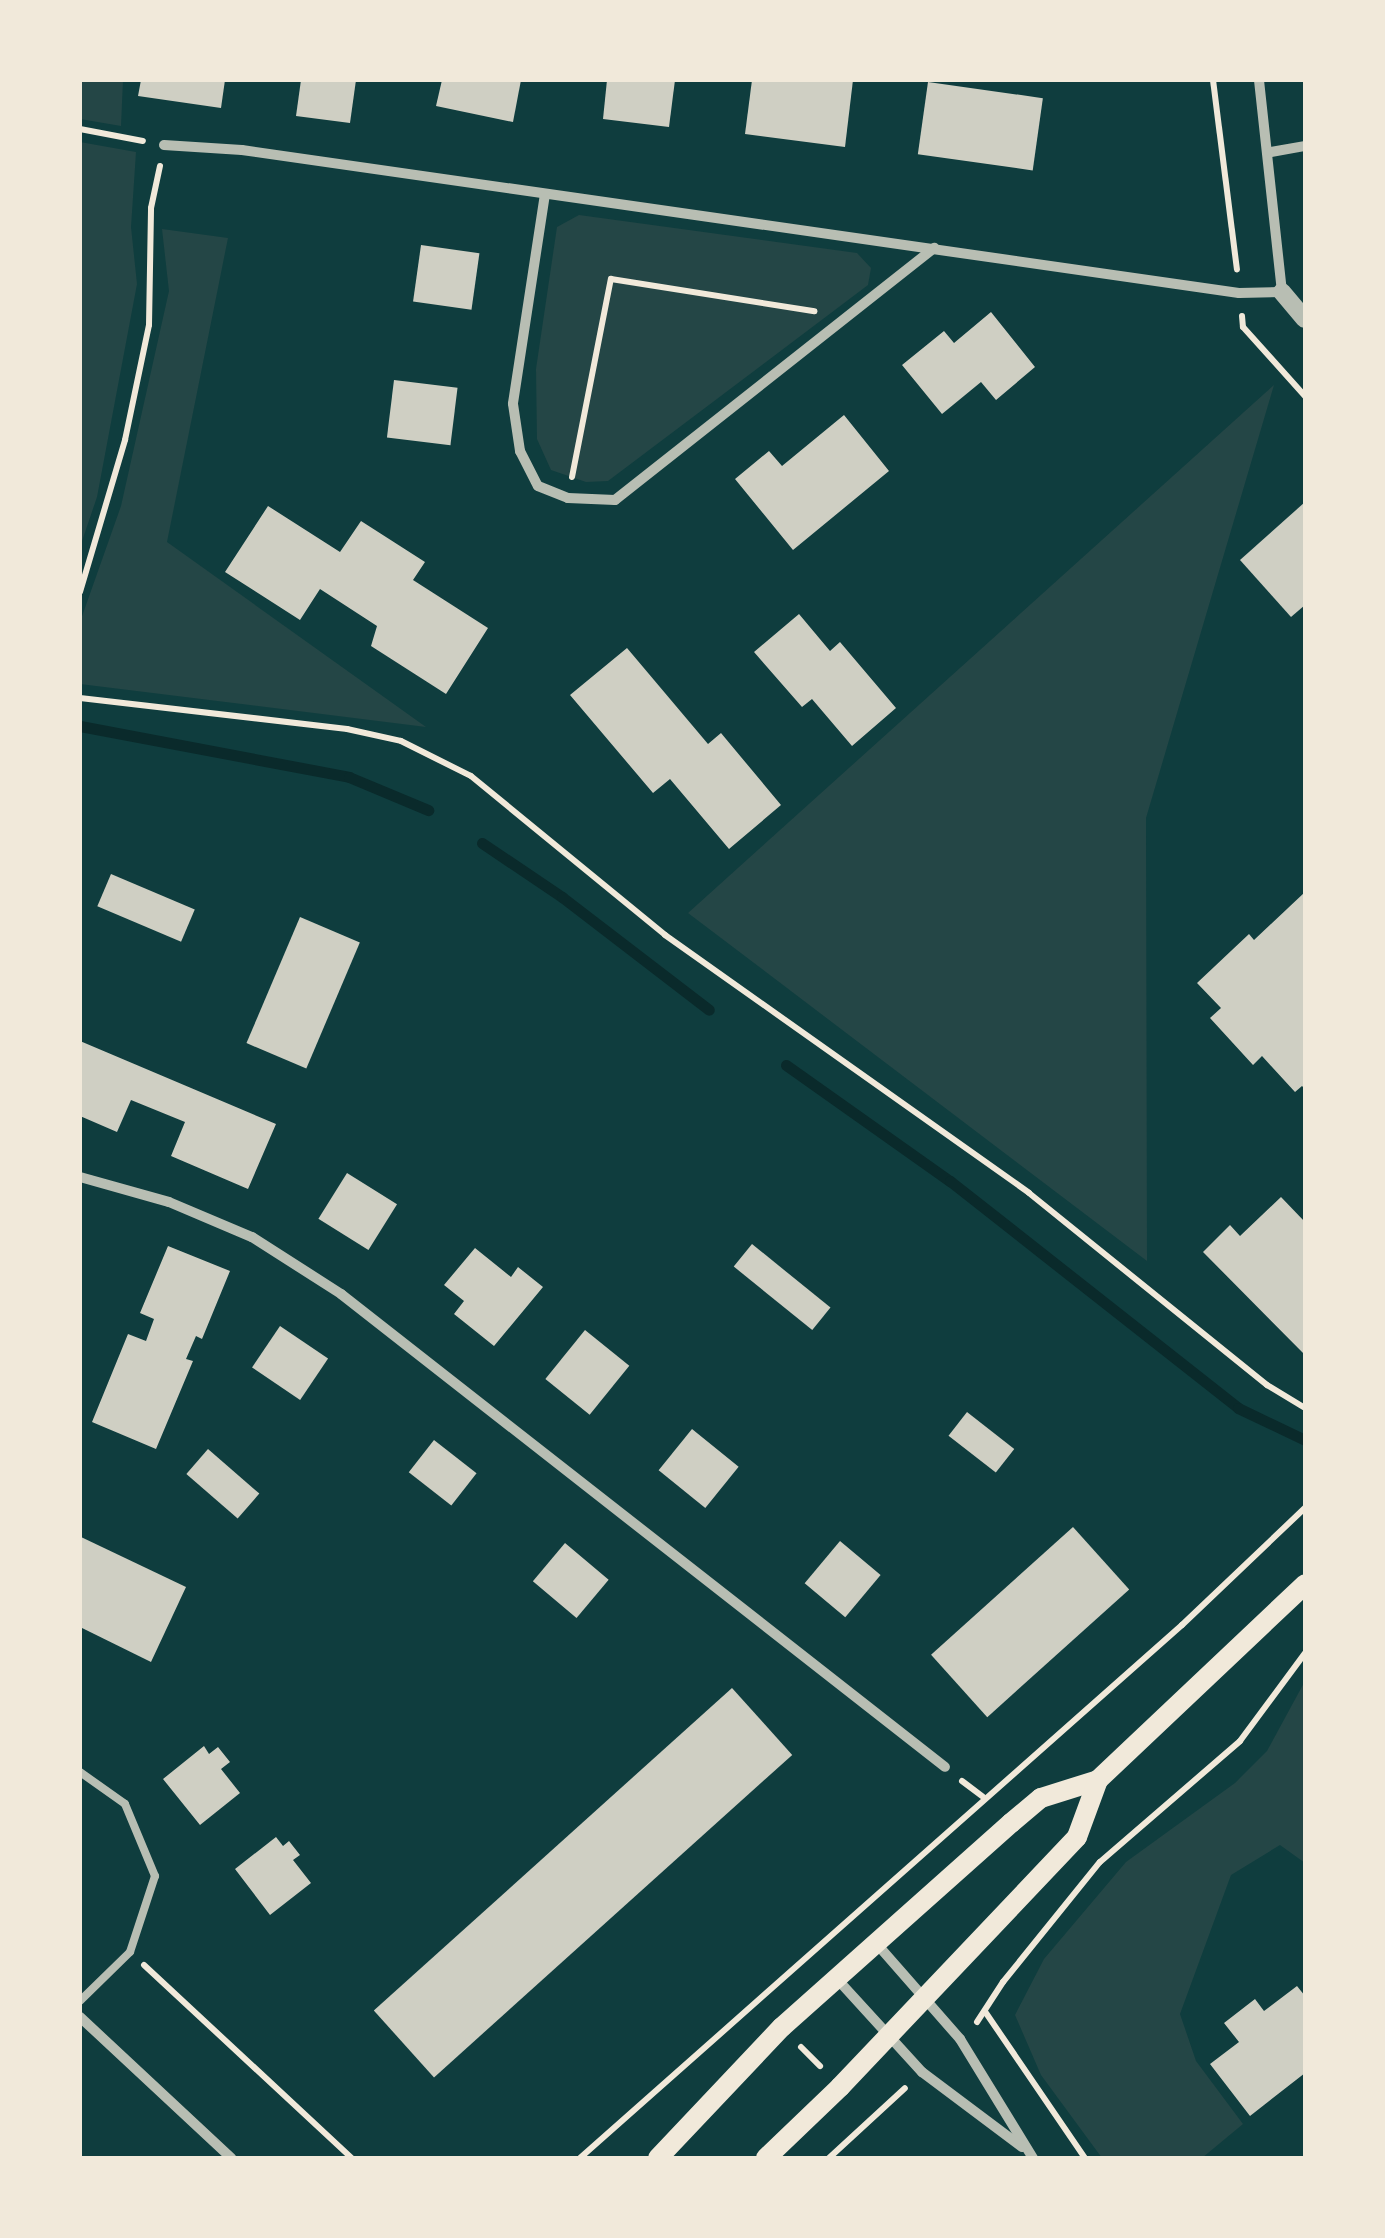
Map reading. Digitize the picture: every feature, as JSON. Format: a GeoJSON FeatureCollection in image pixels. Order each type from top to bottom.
{"type":"FeatureCollection","features":[{"type":"Feature","properties":{"kind":"main road"},"geometry":{"type":"LineString","coordinates":[[658,2158],[782,2027],[876,1943],[1041,1798],[1098,1780],[1305,1584]]}},
{"type":"Feature","properties":{"kind":"main road"},"geometry":{"type":"LineString","coordinates":[[766,2158],[840,2087],[1078,1837],[1098,1780]]}},
{"type":"Feature","properties":{"kind":"street"},"geometry":{"type":"LineString","coordinates":[[1260,80],[1282,292],[1305,319]]}},
{"type":"Feature","properties":{"kind":"street"},"geometry":{"type":"LineString","coordinates":[[164,145],[242,150],[1240,293],[1282,292]]}},
{"type":"Feature","properties":{"kind":"street"},"geometry":{"type":"LineString","coordinates":[[1270,152],[1305,146]]}},
{"type":"Feature","properties":{"kind":"street"},"geometry":{"type":"LineString","coordinates":[[545,194],[513,404],[520,450],[538,486],[568,498],[616,500],[934,248]]}},
{"type":"Feature","properties":{"kind":"street"},"geometry":{"type":"LineString","coordinates":[[80,1177],[169,1202],[252,1237],[341,1294],[946,1768]]}},
{"type":"Feature","properties":{"kind":"street"},"geometry":{"type":"LineString","coordinates":[[876,1943],[960,2039],[1030,2154]]}},
{"type":"Feature","properties":{"kind":"street"},"geometry":{"type":"LineString","coordinates":[[838,1980],[922,2072],[1030,2154]]}},
{"type":"Feature","properties":{"kind":"street"},"geometry":{"type":"LineString","coordinates":[[80,2017],[232,2158]]}},
{"type":"Feature","properties":{"kind":"lane"},"geometry":{"type":"LineString","coordinates":[[80,1772],[126,1804],[155,1876],[130,1952],[80,2001]]}},
{"type":"Feature","properties":{"kind":"path"},"geometry":{"type":"LineString","coordinates":[[1213,80],[1244,327],[1305,396]]}},
{"type":"Feature","properties":{"kind":"path"},"geometry":{"type":"LineString","coordinates":[[80,130],[164,145],[150,208],[149,326],[124,440],[80,592]]}},
{"type":"Feature","properties":{"kind":"path"},"geometry":{"type":"LineString","coordinates":[[568,498],[611,279],[846,316]]}},
{"type":"Feature","properties":{"kind":"path"},"geometry":{"type":"LineString","coordinates":[[80,698],[348,730],[401,741],[471,776],[666,935],[1029,1193],[1267,1385],[1305,1408]]}},
{"type":"Feature","properties":{"kind":"path"},"geometry":{"type":"LineString","coordinates":[[580,2158],[1182,1625],[1305,1508]]}},
{"type":"Feature","properties":{"kind":"path"},"geometry":{"type":"LineString","coordinates":[[960,2039],[986,2014],[1002,1982],[1100,1862],[1240,1740],[1305,1653]]}},
{"type":"Feature","properties":{"kind":"path"},"geometry":{"type":"LineString","coordinates":[[130,1952],[352,2158]]}},
{"type":"Feature","properties":{"kind":"path"},"geometry":{"type":"LineString","coordinates":[[756,2000],[868,2119]]}},
{"type":"Feature","properties":{"kind":"path"},"geometry":{"type":"LineString","coordinates":[[986,2014],[1085,2158]]}},
{"type":"Feature","properties":{"kind":"path"},"geometry":{"type":"LineString","coordinates":[[828,2158],[922,2072]]}},
{"type":"Feature","properties":{"kind":"shaded area"},"geometry":{"type":"Polygon","coordinates":[[[80,80],[123,80],[121,126],[80,119],[80,80]]]}},
{"type":"Feature","properties":{"kind":"shaded area"},"geometry":{"type":"Polygon","coordinates":[[[80,142],[136,152],[131,227],[137,284],[97,497],[80,547],[80,142]]]}},
{"type":"Feature","properties":{"kind":"shaded area"},"geometry":{"type":"Polygon","coordinates":[[[579,215],[857,253],[871,268],[868,285],[608,481],[586,482],[551,470],[537,439],[536,369],[557,227],[579,215]]]}},
{"type":"Feature","properties":{"kind":"shaded area"},"geometry":{"type":"Polygon","coordinates":[[[162,229],[228,238],[167,542],[426,727],[80,684],[80,622],[121,506],[169,291],[162,229]]]}},
{"type":"Feature","properties":{"kind":"shaded area"},"geometry":{"type":"Polygon","coordinates":[[[1274,385],[1146,818],[1147,1261],[688,913],[1274,385]]]}},
{"type":"Feature","properties":{"kind":"shaded area"},"geometry":{"type":"Polygon","coordinates":[[[1305,1681],[1305,1863],[1280,1845],[1231,1875],[1180,2014],[1196,2061],[1243,2124],[1202,2158],[1102,2158],[1041,2075],[1015,2015],[1044,1959],[1126,1862],[1235,1783],[1267,1751],[1305,1681]]]}},
{"type":"Feature","properties":{"kind":"building"},"geometry":{"type":"Polygon","coordinates":[[[141,80],[225,80],[221,108],[138,96],[141,80]]]}},
{"type":"Feature","properties":{"kind":"building"},"geometry":{"type":"Polygon","coordinates":[[[301,80],[356,80],[350,123],[296,116],[301,80]]]}},
{"type":"Feature","properties":{"kind":"building"},"geometry":{"type":"Polygon","coordinates":[[[442,80],[521,80],[513,122],[436,106],[442,80]]]}},
{"type":"Feature","properties":{"kind":"building"},"geometry":{"type":"Polygon","coordinates":[[[607,80],[675,80],[669,127],[603,119],[607,80]]]}},
{"type":"Feature","properties":{"kind":"building"},"geometry":{"type":"Polygon","coordinates":[[[752,80],[853,80],[845,147],[745,134],[752,80]]]}},
{"type":"Feature","properties":{"kind":"building"},"geometry":{"type":"Polygon","coordinates":[[[928,82],[1043,98],[1033,170],[918,154],[928,82]]]}},
{"type":"Feature","properties":{"kind":"building"},"geometry":{"type":"Polygon","coordinates":[[[421,245],[479,253],[471,310],[413,301],[421,245]]]}},
{"type":"Feature","properties":{"kind":"building"},"geometry":{"type":"Polygon","coordinates":[[[991,312],[1035,367],[996,400],[981,382],[942,414],[902,365],[944,331],[954,343],[991,312]]]}},
{"type":"Feature","properties":{"kind":"building"},"geometry":{"type":"Polygon","coordinates":[[[394,380],[458,388],[450,445],[387,438],[394,380]]]}},
{"type":"Feature","properties":{"kind":"building"},"geometry":{"type":"Polygon","coordinates":[[[844,415],[889,471],[793,550],[735,479],[769,451],[782,466],[844,415]]]}},
{"type":"Feature","properties":{"kind":"building"},"geometry":{"type":"Polygon","coordinates":[[[1305,502],[1305,605],[1291,617],[1240,560],[1305,502]]]}},
{"type":"Feature","properties":{"kind":"building"},"geometry":{"type":"Polygon","coordinates":[[[268,506],[340,552],[361,521],[425,562],[413,580],[488,628],[446,694],[371,646],[377,626],[320,589],[300,620],[225,572],[268,506]]]}},
{"type":"Feature","properties":{"kind":"building"},"geometry":{"type":"Polygon","coordinates":[[[799,614],[830,651],[840,642],[896,708],[852,746],[812,699],[802,707],[754,652],[799,614]]]}},
{"type":"Feature","properties":{"kind":"building"},"geometry":{"type":"Polygon","coordinates":[[[627,648],[708,744],[721,733],[781,805],[729,849],[670,779],[653,793],[570,695],[627,648]]]}},
{"type":"Feature","properties":{"kind":"building"},"geometry":{"type":"Polygon","coordinates":[[[111,874],[195,910],[181,942],[97,906],[111,874]]]}},
{"type":"Feature","properties":{"kind":"building"},"geometry":{"type":"Polygon","coordinates":[[[1305,892],[1305,1089],[1302,1086],[1295,1092],[1262,1056],[1253,1065],[1210,1018],[1221,1008],[1197,983],[1249,934],[1254,940],[1305,892]]]}},
{"type":"Feature","properties":{"kind":"building"},"geometry":{"type":"Polygon","coordinates":[[[300,917],[360,942],[306,1069],[246,1043],[300,917]]]}},
{"type":"Feature","properties":{"kind":"building"},"geometry":{"type":"Polygon","coordinates":[[[80,1041],[276,1124],[248,1189],[171,1156],[185,1122],[131,1100],[117,1132],[80,1116],[80,1041]]]}},
{"type":"Feature","properties":{"kind":"building"},"geometry":{"type":"Polygon","coordinates":[[[347,1173],[397,1204],[368,1250],[318,1219],[347,1173]]]}},
{"type":"Feature","properties":{"kind":"building"},"geometry":{"type":"Polygon","coordinates":[[[1281,1197],[1305,1222],[1305,1355],[1203,1252],[1230,1225],[1240,1236],[1281,1197]]]}},
{"type":"Feature","properties":{"kind":"building"},"geometry":{"type":"Polygon","coordinates":[[[752,1244],[830,1308],[812,1330],[734,1267],[752,1244]]]}},
{"type":"Feature","properties":{"kind":"building"},"geometry":{"type":"Polygon","coordinates":[[[168,1246],[230,1271],[202,1339],[196,1336],[186,1359],[193,1361],[156,1449],[92,1422],[128,1334],[146,1341],[154,1319],[140,1313],[168,1246]]]}},
{"type":"Feature","properties":{"kind":"building"},"geometry":{"type":"Polygon","coordinates":[[[475,1248],[511,1277],[518,1267],[543,1287],[494,1346],[454,1314],[464,1301],[444,1285],[475,1248]]]}},
{"type":"Feature","properties":{"kind":"building"},"geometry":{"type":"Polygon","coordinates":[[[280,1326],[328,1358],[300,1400],[252,1367],[280,1326]]]}},
{"type":"Feature","properties":{"kind":"building"},"geometry":{"type":"Polygon","coordinates":[[[585,1330],[629,1366],[590,1415],[545,1379],[585,1330]]]}},
{"type":"Feature","properties":{"kind":"building"},"geometry":{"type":"Polygon","coordinates":[[[967,1412],[1014,1449],[996,1473],[949,1436],[967,1412]]]}},
{"type":"Feature","properties":{"kind":"building"},"geometry":{"type":"Polygon","coordinates":[[[692,1429],[739,1467],[705,1508],[659,1470],[692,1429]]]}},
{"type":"Feature","properties":{"kind":"building"},"geometry":{"type":"Polygon","coordinates":[[[434,1440],[477,1473],[451,1506],[409,1472],[434,1440]]]}},
{"type":"Feature","properties":{"kind":"building"},"geometry":{"type":"Polygon","coordinates":[[[208,1449],[259,1494],[238,1519],[186,1474],[208,1449]]]}},
{"type":"Feature","properties":{"kind":"building"},"geometry":{"type":"Polygon","coordinates":[[[1073,1527],[1129,1589],[987,1717],[931,1655],[1073,1527]]]}},
{"type":"Feature","properties":{"kind":"building"},"geometry":{"type":"Polygon","coordinates":[[[81,1537],[186,1587],[151,1662],[80,1627],[81,1537]]]}},
{"type":"Feature","properties":{"kind":"building"},"geometry":{"type":"Polygon","coordinates":[[[840,1541],[881,1575],[845,1617],[805,1583],[840,1541]]]}},
{"type":"Feature","properties":{"kind":"building"},"geometry":{"type":"Polygon","coordinates":[[[565,1543],[609,1580],[577,1618],[533,1581],[565,1543]]]}},
{"type":"Feature","properties":{"kind":"building"},"geometry":{"type":"Polygon","coordinates":[[[732,1688],[792,1755],[434,2077],[374,2011],[732,1688]]]}},
{"type":"Feature","properties":{"kind":"building"},"geometry":{"type":"Polygon","coordinates":[[[204,1746],[209,1754],[218,1747],[230,1762],[221,1769],[240,1793],[200,1825],[163,1779],[204,1746]]]}},
{"type":"Feature","properties":{"kind":"building"},"geometry":{"type":"Polygon","coordinates":[[[276,1837],[283,1846],[289,1841],[300,1855],[293,1860],[311,1883],[270,1915],[235,1869],[276,1837]]]}},
{"type":"Feature","properties":{"kind":"building"},"geometry":{"type":"Polygon","coordinates":[[[1297,1986],[1305,1996],[1305,2073],[1250,2116],[1210,2064],[1239,2042],[1224,2023],[1255,1999],[1264,2011],[1297,1986]]]}},
{"type":"Feature","properties":{"kind":"waterway"},"geometry":{"type":"LineString","coordinates":[[80,726],[349,777],[428,810]]}},
{"type":"Feature","properties":{"kind":"waterway"},"geometry":{"type":"LineString","coordinates":[[482,843],[562,897],[709,1010]]}},
{"type":"Feature","properties":{"kind":"waterway"},"geometry":{"type":"LineString","coordinates":[[786,1065],[950,1181],[1238,1408],[1305,1440]]}}]}
